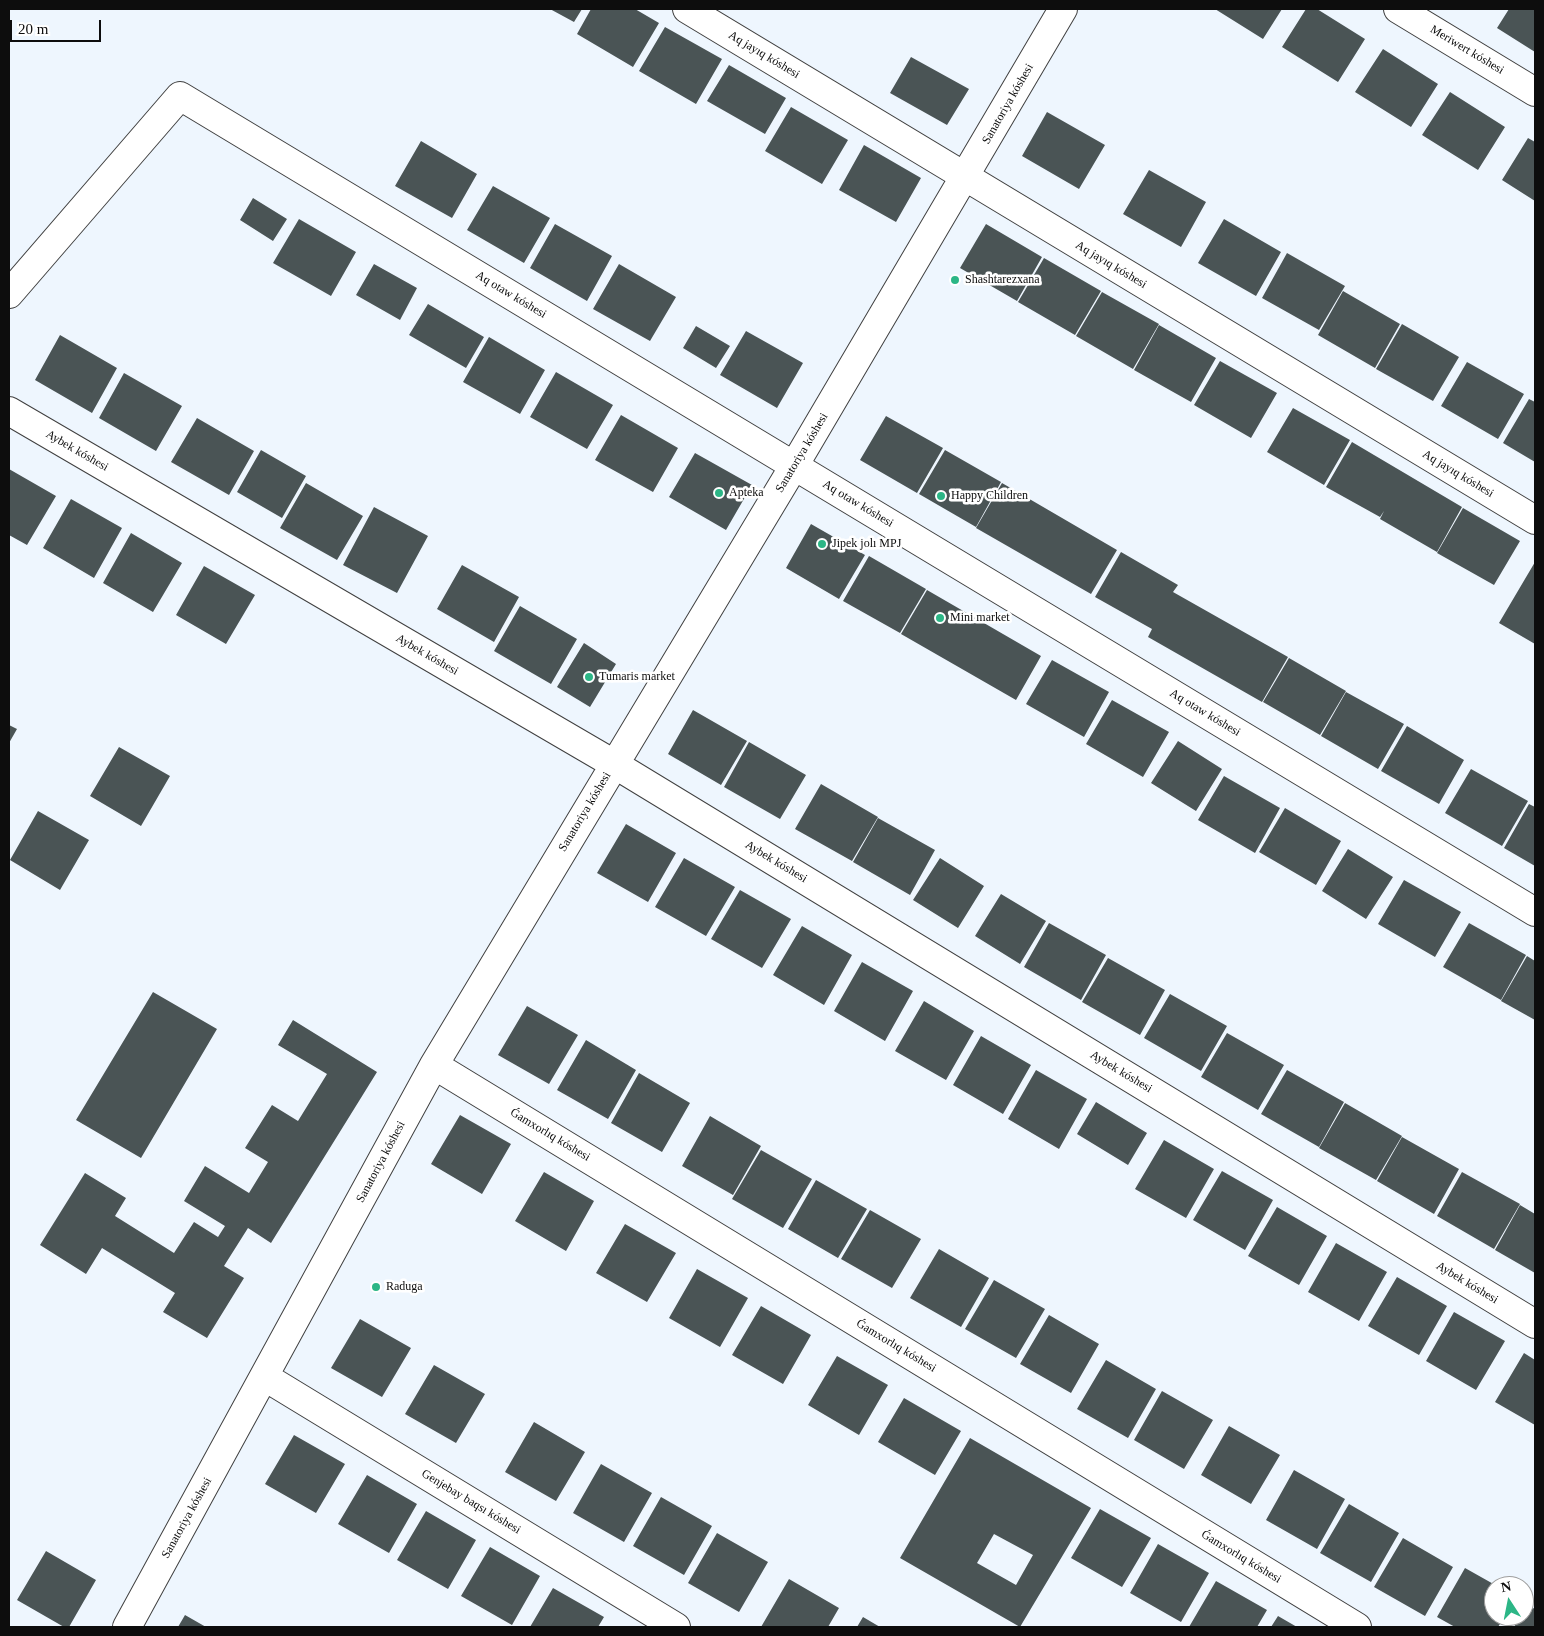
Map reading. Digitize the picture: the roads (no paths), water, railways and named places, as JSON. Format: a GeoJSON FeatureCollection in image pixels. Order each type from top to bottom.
{"type":"FeatureCollection","features":[{"type":"Feature","properties":{"kind":"street","name":"Aq jayıq kóshesi"},"geometry":{"type":"LineString","coordinates":[[687,9],[1535,520]]}},
{"type":"Feature","properties":{"kind":"street","name":"Sanatoriya kóshesi"},"geometry":{"type":"LineString","coordinates":[[127,1627],[434,1065],[966,177],[1062,9]]}},
{"type":"Feature","properties":{"kind":"street","name":"Meriwert kóshesi"},"geometry":{"type":"LineString","coordinates":[[1398,9],[1535,92]]}},
{"type":"Feature","properties":{"kind":"street","name":"Aq otaw kóshesi"},"geometry":{"type":"LineString","coordinates":[[9,294],[180,96],[1535,912]]}},
{"type":"Feature","properties":{"kind":"street","name":"Aybek kóshesi"},"geometry":{"type":"LineString","coordinates":[[9,411],[614,764],[1535,1324]]}},
{"type":"Feature","properties":{"kind":"street","name":"Ǵamxorlıq kóshesi"},"geometry":{"type":"LineString","coordinates":[[434,1065],[1357,1627]]}},
{"type":"Feature","properties":{"kind":"street","name":"Genjebay baqsı kóshesi"},"geometry":{"type":"LineString","coordinates":[[265,1377],[676,1627]]}},
{"type":"Feature","properties":{"kind":"place","name":"Shashtarezxana"},"geometry":{"type":"Point","coordinates":[955,280]}},
{"type":"Feature","properties":{"kind":"place","name":"Apteka"},"geometry":{"type":"Point","coordinates":[719,493]}},
{"type":"Feature","properties":{"kind":"place","name":"Happy Children"},"geometry":{"type":"Point","coordinates":[941,496]}},
{"type":"Feature","properties":{"kind":"place","name":"Jipek jolı MPJ"},"geometry":{"type":"Point","coordinates":[822,544]}},
{"type":"Feature","properties":{"kind":"place","name":"Mini market"},"geometry":{"type":"Point","coordinates":[940,618]}},
{"type":"Feature","properties":{"kind":"place","name":"Tumaris market"},"geometry":{"type":"Point","coordinates":[589,677]}},
{"type":"Feature","properties":{"kind":"place","name":"Raduga"},"geometry":{"type":"Point","coordinates":[376,1287]}}]}
